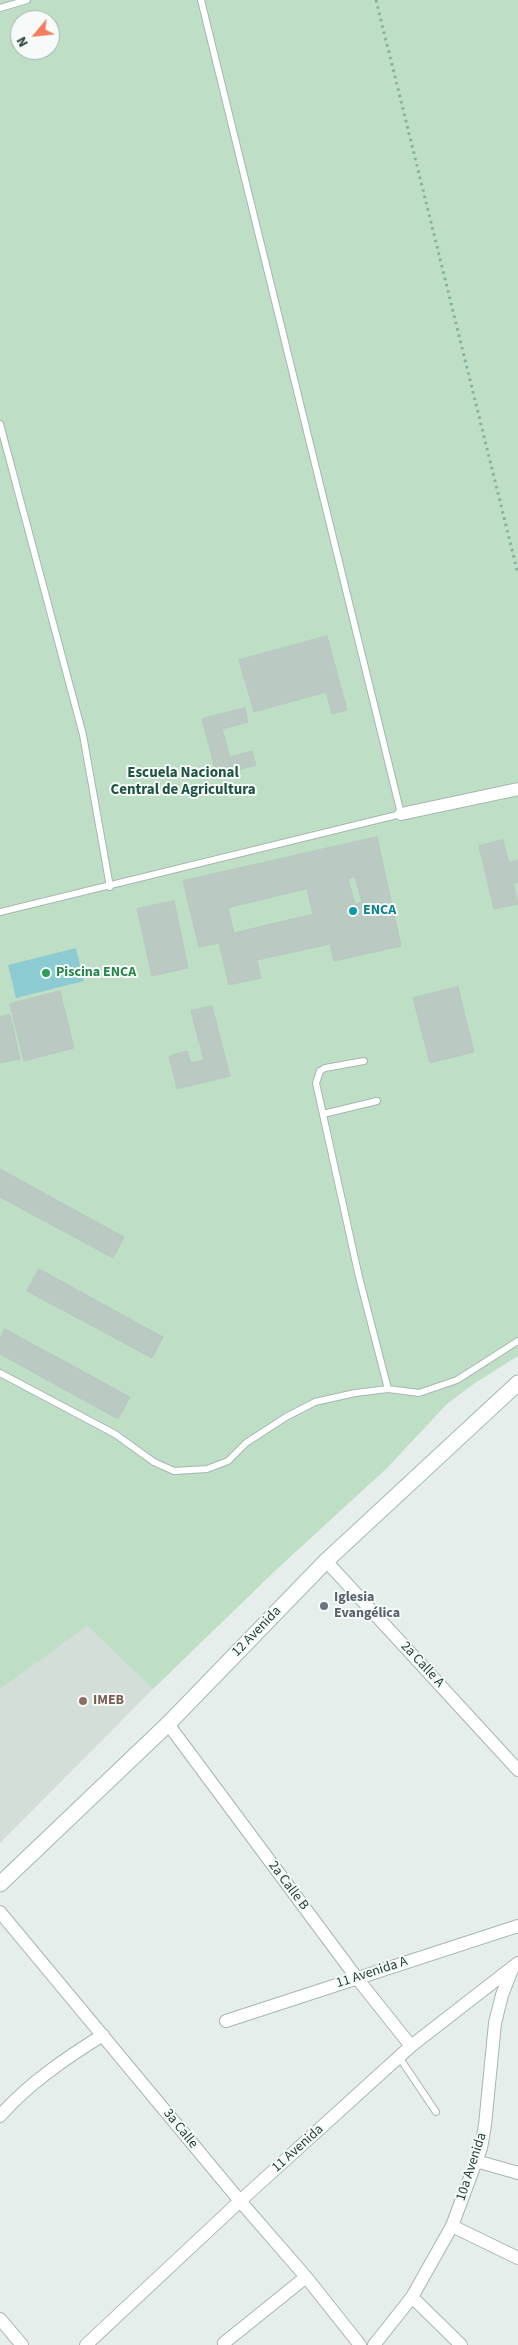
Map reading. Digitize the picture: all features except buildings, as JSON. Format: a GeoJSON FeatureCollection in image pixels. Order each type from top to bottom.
{"type":"FeatureCollection","features":[{"type":"Feature","properties":{"kind":"main road","name":"12 Avenida"},"geometry":{"type":"LineString","coordinates":[[0,1884],[168,1724],[326,1560],[518,1383]]}},
{"type":"Feature","properties":{"kind":"street"},"geometry":{"type":"LineString","coordinates":[[401,814],[518,789]]}},
{"type":"Feature","properties":{"kind":"street","name":"2a Calle A"},"geometry":{"type":"LineString","coordinates":[[326,1560],[518,1770]]}},
{"type":"Feature","properties":{"kind":"street","name":"2a Calle B"},"geometry":{"type":"LineString","coordinates":[[168,1724],[356,1977],[411,2046]]}},
{"type":"Feature","properties":{"kind":"street","name":"3a Calle"},"geometry":{"type":"LineString","coordinates":[[0,1912],[240,2201],[306,2277],[360,2345]]}},
{"type":"Feature","properties":{"kind":"street","name":"11 Avenida A"},"geometry":{"type":"LineString","coordinates":[[226,2021],[356,1977],[518,1926]]}},
{"type":"Feature","properties":{"kind":"street","name":"11 Avenida"},"geometry":{"type":"LineString","coordinates":[[86,2345],[399,2056],[516,1965]]}},
{"type":"Feature","properties":{"kind":"street","name":"10a Avenida"},"geometry":{"type":"LineString","coordinates":[[374,2345],[412,2297],[452,2226],[476,2161],[486,2125],[495,2023],[502,1995],[516,1965]]}},
{"type":"Feature","properties":{"kind":"street"},"geometry":{"type":"LineString","coordinates":[[0,2116],[18,2096],[68,2057],[102,2035]]}},
{"type":"Feature","properties":{"kind":"street"},"geometry":{"type":"LineString","coordinates":[[476,2161],[518,2173]]}},
{"type":"Feature","properties":{"kind":"street"},"geometry":{"type":"LineString","coordinates":[[452,2226],[518,2258]]}},
{"type":"Feature","properties":{"kind":"street"},"geometry":{"type":"LineString","coordinates":[[224,2343],[306,2277]]}},
{"type":"Feature","properties":{"kind":"street"},"geometry":{"type":"LineString","coordinates":[[412,2297],[461,2345]]}},
{"type":"Feature","properties":{"kind":"street"},"geometry":{"type":"LineString","coordinates":[[0,2320],[22,2345]]}},
{"type":"Feature","properties":{"kind":"lane"},"geometry":{"type":"LineString","coordinates":[[0,8],[27,0]]}},
{"type":"Feature","properties":{"kind":"lane"},"geometry":{"type":"LineString","coordinates":[[0,912],[110,887],[401,814],[201,0]]}},
{"type":"Feature","properties":{"kind":"lane"},"geometry":{"type":"LineString","coordinates":[[0,424],[83,735],[110,887]]}},
{"type":"Feature","properties":{"kind":"lane"},"geometry":{"type":"LineString","coordinates":[[364,1061],[320,1071],[316,1084],[359,1276],[388,1388]]}},
{"type":"Feature","properties":{"kind":"lane"},"geometry":{"type":"LineString","coordinates":[[323,1114],[377,1101]]}},
{"type":"Feature","properties":{"kind":"lane"},"geometry":{"type":"LineString","coordinates":[[0,1372],[115,1434],[154,1462],[174,1472],[207,1469],[228,1461],[246,1443],[286,1417],[316,1402],[388,1388],[419,1393],[457,1380],[518,1341]]}},
{"type":"Feature","properties":{"kind":"lane"},"geometry":{"type":"LineString","coordinates":[[399,2056],[436,2112]]}},
{"type":"Feature","properties":{"kind":"path"},"geometry":{"type":"LineString","coordinates":[[376,0],[518,574]]}},
{"type":"Feature","properties":{"kind":"shaded area"},"geometry":{"type":"Polygon","coordinates":[[[87,1626],[153,1689],[0,1843],[0,1687],[87,1626]]]}},
{"type":"Feature","properties":{"kind":"green space"},"geometry":{"type":"Polygon","coordinates":[[[0,0],[518,0],[518,1356],[475,1383],[447,1404],[386,1469],[277,1569],[153,1689],[87,1626],[0,1689],[0,0]]]}},
{"type":"Feature","properties":{"kind":"water","name":"Piscina ENCA"},"geometry":{"type":"Polygon","coordinates":[[[76,948],[84,981],[16,998],[8,965],[76,948]]]}},
{"type":"Feature","properties":{"kind":"place","name":"ENCA"},"geometry":{"type":"Point","coordinates":[353,911]}},
{"type":"Feature","properties":{"kind":"place","name":"Piscina ENCA"},"geometry":{"type":"Point","coordinates":[46,973]}},
{"type":"Feature","properties":{"kind":"place","name":"Iglesia Evangélica"},"geometry":{"type":"Point","coordinates":[324,1606]}},
{"type":"Feature","properties":{"kind":"place","name":"IMEB"},"geometry":{"type":"Point","coordinates":[83,1701]}},
{"type":"Feature","properties":{"kind":"district","name":"Escuela Nacional Central de Agricultura"},"geometry":{"type":"Point","coordinates":[183,782]}}]}
